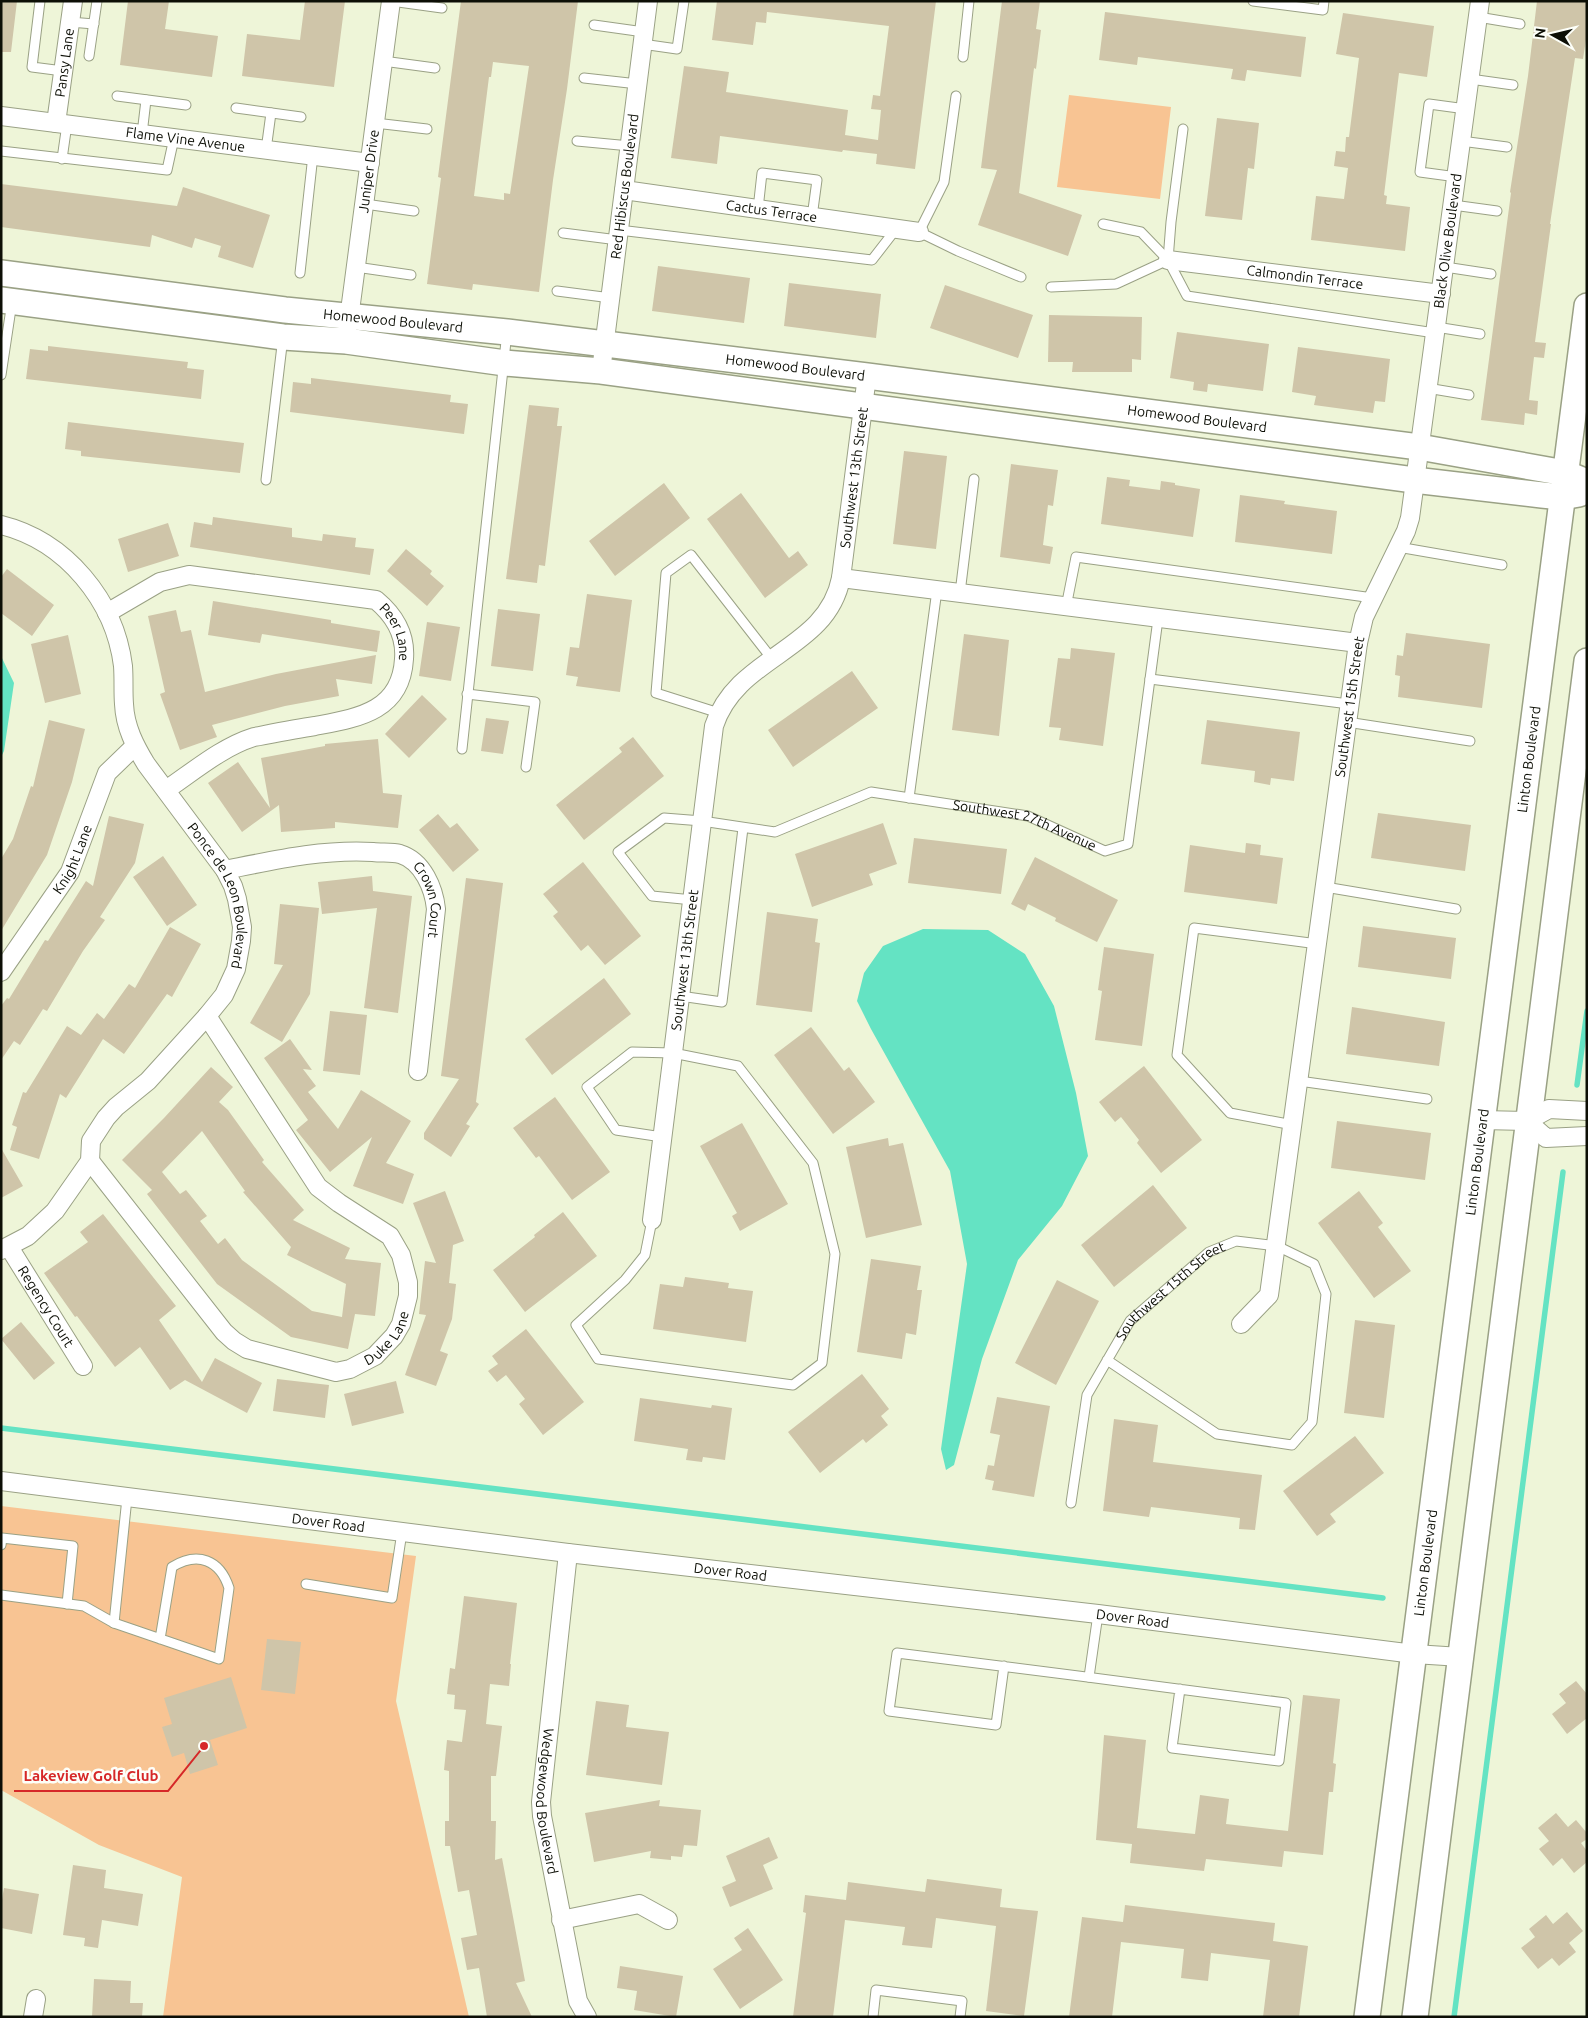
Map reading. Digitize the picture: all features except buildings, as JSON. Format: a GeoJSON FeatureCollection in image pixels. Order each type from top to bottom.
{"type":"FeatureCollection","features":[{"type":"Feature","properties":{"kind":"main road","name":"Homewood Boulevard"},"geometry":{"type":"LineString","coordinates":[[10,288],[284,324],[346,341],[505,363],[601,371],[1414,480],[1571,484]]}},
{"type":"Feature","properties":{"kind":"main road","name":"Linton Boulevard"},"geometry":{"type":"LineString","coordinates":[[1368,2017],[1482,1120],[1571,484],[1587,306]]}},
{"type":"Feature","properties":{"kind":"main road","name":"Homewood Boulevard"},"geometry":{"type":"LineString","coordinates":[[284,324],[350,316],[507,332],[1419,447],[1571,484],[1587,493]]}},
{"type":"Feature","properties":{"kind":"main road"},"geometry":{"type":"LineString","coordinates":[[1415,2017],[1527,1122],[1587,661]]}},
{"type":"Feature","properties":{"kind":"street","name":"Pansy Lane"},"geometry":{"type":"LineString","coordinates":[[61,124],[63,71],[73,1]]}},
{"type":"Feature","properties":{"kind":"street","name":"Juniper Drive"},"geometry":{"type":"LineString","coordinates":[[346,341],[391,1]]}},
{"type":"Feature","properties":{"kind":"street","name":"Red Hibiscus Boulevard"},"geometry":{"type":"LineString","coordinates":[[601,371],[648,1]]}},
{"type":"Feature","properties":{"kind":"street","name":"Black Olive Boulevard"},"geometry":{"type":"LineString","coordinates":[[1414,480],[1445,267],[1479,9]]}},
{"type":"Feature","properties":{"kind":"street","name":"Flame Vine Avenue"},"geometry":{"type":"LineString","coordinates":[[1,116],[370,163]]}},
{"type":"Feature","properties":{"kind":"street","name":"Cactus Terrace"},"geometry":{"type":"LineString","coordinates":[[624,190],[919,232]]}},
{"type":"Feature","properties":{"kind":"street","name":"Calmondin Terrace"},"geometry":{"type":"LineString","coordinates":[[1168,260],[1441,294]]}},
{"type":"Feature","properties":{"kind":"street","name":"Southwest 13th Street"},"geometry":{"type":"LineString","coordinates":[[841,578],[866,376]]}},
{"type":"Feature","properties":{"kind":"street","name":"Southwest 15th Street"},"geometry":{"type":"LineString","coordinates":[[1241,1324],[1269,1295],[1358,643],[1364,617],[1410,518],[1414,480]]}},
{"type":"Feature","properties":{"kind":"street","name":"Ponce de Leon Boulevard"},"geometry":{"type":"LineString","coordinates":[[1,525],[36,538],[58,552],[78,570],[94,590],[108,613],[118,641],[123,667],[126,720],[135,746],[225,870],[237,899],[242,927],[236,969],[224,995],[208,1016],[148,1081],[116,1107],[106,1118],[91,1142],[90,1161],[56,1211],[38,1228],[5,1249]]}},
{"type":"Feature","properties":{"kind":"street","name":"Peer Lane"},"geometry":{"type":"LineString","coordinates":[[108,613],[160,582],[189,575],[376,600],[386,608],[400,629],[404,653],[400,678],[387,699],[378,708],[355,719],[240,741],[166,790]]}},
{"type":"Feature","properties":{"kind":"street"},"geometry":{"type":"LineString","coordinates":[[722,707],[744,681],[818,625],[827,615],[839,590],[841,578],[1358,643]]}},
{"type":"Feature","properties":{"kind":"street","name":"Southwest 13th Street"},"geometry":{"type":"LineString","coordinates":[[652,1220],[714,726],[722,707]]}},
{"type":"Feature","properties":{"kind":"street","name":"Knight Lane"},"geometry":{"type":"LineString","coordinates":[[1,972],[70,872],[107,773],[135,746]]}},
{"type":"Feature","properties":{"kind":"street","name":"Crown Court"},"geometry":{"type":"LineString","coordinates":[[225,870],[296,855],[357,851],[401,854],[413,862],[431,885],[436,909],[418,1071]]}},
{"type":"Feature","properties":{"kind":"street","name":"Duke Lane"},"geometry":{"type":"LineString","coordinates":[[90,1161],[224,1332],[234,1342],[260,1353],[336,1372],[362,1364],[385,1347],[401,1324],[408,1296],[408,1282],[401,1254],[390,1236],[318,1187],[208,1016]]}},
{"type":"Feature","properties":{"kind":"street"},"geometry":{"type":"LineString","coordinates":[[1482,1120],[1527,1122],[1549,1109],[1587,1111]]}},
{"type":"Feature","properties":{"kind":"street"},"geometry":{"type":"LineString","coordinates":[[1527,1122],[1546,1138],[1587,1136]]}},
{"type":"Feature","properties":{"kind":"street","name":"Regency Court"},"geometry":{"type":"LineString","coordinates":[[5,1249],[83,1366]]}},
{"type":"Feature","properties":{"kind":"street","name":"Dover Road"},"geometry":{"type":"LineString","coordinates":[[1,1481],[568,1553],[1098,1614],[1414,1654],[1461,1657]]}},
{"type":"Feature","properties":{"kind":"street","name":"Wedgewood Boulevard"},"geometry":{"type":"LineString","coordinates":[[568,1553],[541,1802],[561,1920],[578,2001],[587,2017]]}},
{"type":"Feature","properties":{"kind":"street"},"geometry":{"type":"LineString","coordinates":[[561,1920],[639,1904],[668,1920]]}},
{"type":"Feature","properties":{"kind":"lane"},"geometry":{"type":"LineString","coordinates":[[40,1],[32,67],[63,71]]}},
{"type":"Feature","properties":{"kind":"lane"},"geometry":{"type":"LineString","coordinates":[[89,56],[97,1]]}},
{"type":"Feature","properties":{"kind":"lane"},"geometry":{"type":"LineString","coordinates":[[391,1],[442,8]]}},
{"type":"Feature","properties":{"kind":"lane"},"geometry":{"type":"LineString","coordinates":[[594,25],[677,49],[684,1]]}},
{"type":"Feature","properties":{"kind":"lane"},"geometry":{"type":"LineString","coordinates":[[963,57],[969,1]]}},
{"type":"Feature","properties":{"kind":"lane"},"geometry":{"type":"LineString","coordinates":[[1253,1],[1323,10],[1324,1]]}},
{"type":"Feature","properties":{"kind":"lane"},"geometry":{"type":"LineString","coordinates":[[1479,9],[1520,24]]}},
{"type":"Feature","properties":{"kind":"lane"},"geometry":{"type":"LineString","coordinates":[[70,22],[94,24]]}},
{"type":"Feature","properties":{"kind":"lane"},"geometry":{"type":"LineString","coordinates":[[383,61],[435,68]]}},
{"type":"Feature","properties":{"kind":"lane"},"geometry":{"type":"LineString","coordinates":[[584,78],[638,84]]}},
{"type":"Feature","properties":{"kind":"lane"},"geometry":{"type":"LineString","coordinates":[[1470,79],[1513,85]]}},
{"type":"Feature","properties":{"kind":"lane"},"geometry":{"type":"LineString","coordinates":[[117,96],[186,105]]}},
{"type":"Feature","properties":{"kind":"lane"},"geometry":{"type":"LineString","coordinates":[[956,96],[944,182],[919,232],[958,251],[1021,277]]}},
{"type":"Feature","properties":{"kind":"lane"},"geometry":{"type":"LineString","coordinates":[[142,134],[146,100]]}},
{"type":"Feature","properties":{"kind":"lane"},"geometry":{"type":"LineString","coordinates":[[1457,177],[1420,172],[1429,104],[1466,109]]}},
{"type":"Feature","properties":{"kind":"lane"},"geometry":{"type":"LineString","coordinates":[[236,108],[301,117]]}},
{"type":"Feature","properties":{"kind":"lane"},"geometry":{"type":"LineString","coordinates":[[266,150],[271,113]]}},
{"type":"Feature","properties":{"kind":"lane"},"geometry":{"type":"LineString","coordinates":[[375,123],[426,129]]}},
{"type":"Feature","properties":{"kind":"lane"},"geometry":{"type":"LineString","coordinates":[[61,124],[62,159]]}},
{"type":"Feature","properties":{"kind":"lane"},"geometry":{"type":"LineString","coordinates":[[1168,260],[1183,129]]}},
{"type":"Feature","properties":{"kind":"lane"},"geometry":{"type":"LineString","coordinates":[[1,151],[167,170],[174,138]]}},
{"type":"Feature","properties":{"kind":"lane"},"geometry":{"type":"LineString","coordinates":[[577,141],[630,146]]}},
{"type":"Feature","properties":{"kind":"lane"},"geometry":{"type":"LineString","coordinates":[[1462,141],[1507,147]]}},
{"type":"Feature","properties":{"kind":"lane"},"geometry":{"type":"LineString","coordinates":[[300,274],[313,155]]}},
{"type":"Feature","properties":{"kind":"lane"},"geometry":{"type":"LineString","coordinates":[[758,209],[762,173],[817,180],[812,217]]}},
{"type":"Feature","properties":{"kind":"lane"},"geometry":{"type":"LineString","coordinates":[[365,204],[414,212]]}},
{"type":"Feature","properties":{"kind":"lane"},"geometry":{"type":"LineString","coordinates":[[1453,205],[1497,211]]}},
{"type":"Feature","properties":{"kind":"lane"},"geometry":{"type":"LineString","coordinates":[[1103,224],[1141,232],[1168,260],[1187,296],[1436,330],[1480,334]]}},
{"type":"Feature","properties":{"kind":"lane"},"geometry":{"type":"LineString","coordinates":[[563,233],[618,235],[872,260],[896,229]]}},
{"type":"Feature","properties":{"kind":"lane"},"geometry":{"type":"LineString","coordinates":[[1051,287],[1116,284],[1168,260]]}},
{"type":"Feature","properties":{"kind":"lane"},"geometry":{"type":"LineString","coordinates":[[356,267],[410,275]]}},
{"type":"Feature","properties":{"kind":"lane"},"geometry":{"type":"LineString","coordinates":[[1445,267],[1491,274]]}},
{"type":"Feature","properties":{"kind":"lane"},"geometry":{"type":"LineString","coordinates":[[1,374],[10,288]]}},
{"type":"Feature","properties":{"kind":"lane"},"geometry":{"type":"LineString","coordinates":[[557,291],[610,298]]}},
{"type":"Feature","properties":{"kind":"lane"},"geometry":{"type":"LineString","coordinates":[[266,480],[284,324]]}},
{"type":"Feature","properties":{"kind":"lane"},"geometry":{"type":"LineString","coordinates":[[462,749],[507,332]]}},
{"type":"Feature","properties":{"kind":"lane"},"geometry":{"type":"LineString","coordinates":[[1427,388],[1469,395]]}},
{"type":"Feature","properties":{"kind":"lane"},"geometry":{"type":"LineString","coordinates":[[960,593],[974,479]]}},
{"type":"Feature","properties":{"kind":"lane"},"geometry":{"type":"LineString","coordinates":[[1398,547],[1502,565]]}},
{"type":"Feature","properties":{"kind":"lane"},"geometry":{"type":"LineString","coordinates":[[722,707],[656,693],[666,573],[692,555],[772,659]]}},
{"type":"Feature","properties":{"kind":"lane"},"geometry":{"type":"LineString","coordinates":[[1066,607],[1076,557],[1374,598]]}},
{"type":"Feature","properties":{"kind":"lane"},"geometry":{"type":"LineString","coordinates":[[909,798],[936,590]]}},
{"type":"Feature","properties":{"kind":"lane","name":"Southwest 27th Avenue"},"geometry":{"type":"LineString","coordinates":[[693,900],[652,896],[618,852],[664,818],[702,821],[775,832],[871,792],[1028,816],[1105,851],[1128,844],[1158,619]]}},
{"type":"Feature","properties":{"kind":"lane"},"geometry":{"type":"LineString","coordinates":[[1150,679],[1350,704]]}},
{"type":"Feature","properties":{"kind":"lane"},"geometry":{"type":"LineString","coordinates":[[468,694],[535,702],[526,767]]}},
{"type":"Feature","properties":{"kind":"lane"},"geometry":{"type":"LineString","coordinates":[[1347,722],[1470,741]]}},
{"type":"Feature","properties":{"kind":"lane"},"geometry":{"type":"LineString","coordinates":[[680,996],[722,1002],[743,828]]}},
{"type":"Feature","properties":{"kind":"lane"},"geometry":{"type":"LineString","coordinates":[[1325,887],[1456,909]]}},
{"type":"Feature","properties":{"kind":"lane"},"geometry":{"type":"LineString","coordinates":[[1293,1125],[1230,1113],[1177,1055],[1194,928],[1318,944]]}},
{"type":"Feature","properties":{"kind":"lane"},"geometry":{"type":"LineString","coordinates":[[652,1220],[645,1255],[625,1280],[576,1325],[598,1359],[793,1385],[822,1363],[835,1254],[813,1163],[738,1066],[673,1053],[632,1052],[587,1087],[616,1130],[662,1137]]}},
{"type":"Feature","properties":{"kind":"lane"},"geometry":{"type":"LineString","coordinates":[[1299,1081],[1427,1099]]}},
{"type":"Feature","properties":{"kind":"lane","name":"Southwest 15th Street"},"geometry":{"type":"LineString","coordinates":[[1071,1503],[1088,1395],[1107,1360],[1130,1321],[1209,1252],[1236,1241],[1277,1246],[1314,1264],[1326,1294],[1312,1422],[1292,1445],[1217,1434],[1107,1360]]}},
{"type":"Feature","properties":{"kind":"lane"},"geometry":{"type":"LineString","coordinates":[[114,1623],[127,1498]]}},
{"type":"Feature","properties":{"kind":"lane"},"geometry":{"type":"LineString","coordinates":[[306,1584],[392,1598],[402,1532]]}},
{"type":"Feature","properties":{"kind":"lane"},"geometry":{"type":"LineString","coordinates":[[1,1544],[2,1538],[72,1546],[67,1604]]}},
{"type":"Feature","properties":{"kind":"lane"},"geometry":{"type":"LineString","coordinates":[[1,1595],[84,1606],[114,1623],[160,1639],[219,1659],[229,1588],[226,1578],[220,1570],[202,1560],[181,1562],[172,1567],[160,1639]]}},
{"type":"Feature","properties":{"kind":"lane"},"geometry":{"type":"LineString","coordinates":[[1089,1677],[1098,1614]]}},
{"type":"Feature","properties":{"kind":"lane"},"geometry":{"type":"LineString","coordinates":[[1004,1666],[996,1725],[889,1711],[897,1652],[1089,1677],[1180,1689],[1286,1703],[1279,1761],[1172,1748],[1180,1689]]}},
{"type":"Feature","properties":{"kind":"lane"},"geometry":{"type":"LineString","coordinates":[[873,2017],[876,1990],[962,2001],[960,2017]]}},
{"type":"Feature","properties":{"kind":"shaded area"},"geometry":{"type":"Polygon","coordinates":[[[1069,95],[1171,107],[1160,199],[1057,187],[1069,95]]]}},
{"type":"Feature","properties":{"kind":"shaded area"},"geometry":{"type":"Polygon","coordinates":[[[1,1506],[416,1556],[396,1701],[469,2017],[163,2017],[182,1877],[99,1845],[1,1790],[1,1506]]]}},
{"type":"Feature","properties":{"kind":"water"},"geometry":{"type":"Polygon","coordinates":[[[1,656],[14,683],[4,751],[1,757],[1,656]]]}},
{"type":"Feature","properties":{"kind":"water"},"geometry":{"type":"Polygon","coordinates":[[[923,929],[988,930],[1025,954],[1054,1006],[1076,1093],[1088,1156],[1062,1206],[1018,1260],[982,1359],[954,1465],[946,1470],[941,1449],[967,1264],[950,1171],[857,1001],[864,973],[883,946],[923,929]]]}},
{"type":"Feature","properties":{"kind":"waterway"},"geometry":{"type":"LineString","coordinates":[[1577,1085],[1587,1011]]}},
{"type":"Feature","properties":{"kind":"waterway"},"geometry":{"type":"LineString","coordinates":[[1454,2017],[1563,1172]]}},
{"type":"Feature","properties":{"kind":"waterway"},"geometry":{"type":"LineString","coordinates":[[1,1428],[1383,1598]]}},
{"type":"Feature","properties":{"kind":"place","name":"Lakeview Golf Club"},"geometry":{"type":"Point","coordinates":[204,1746]}}]}
